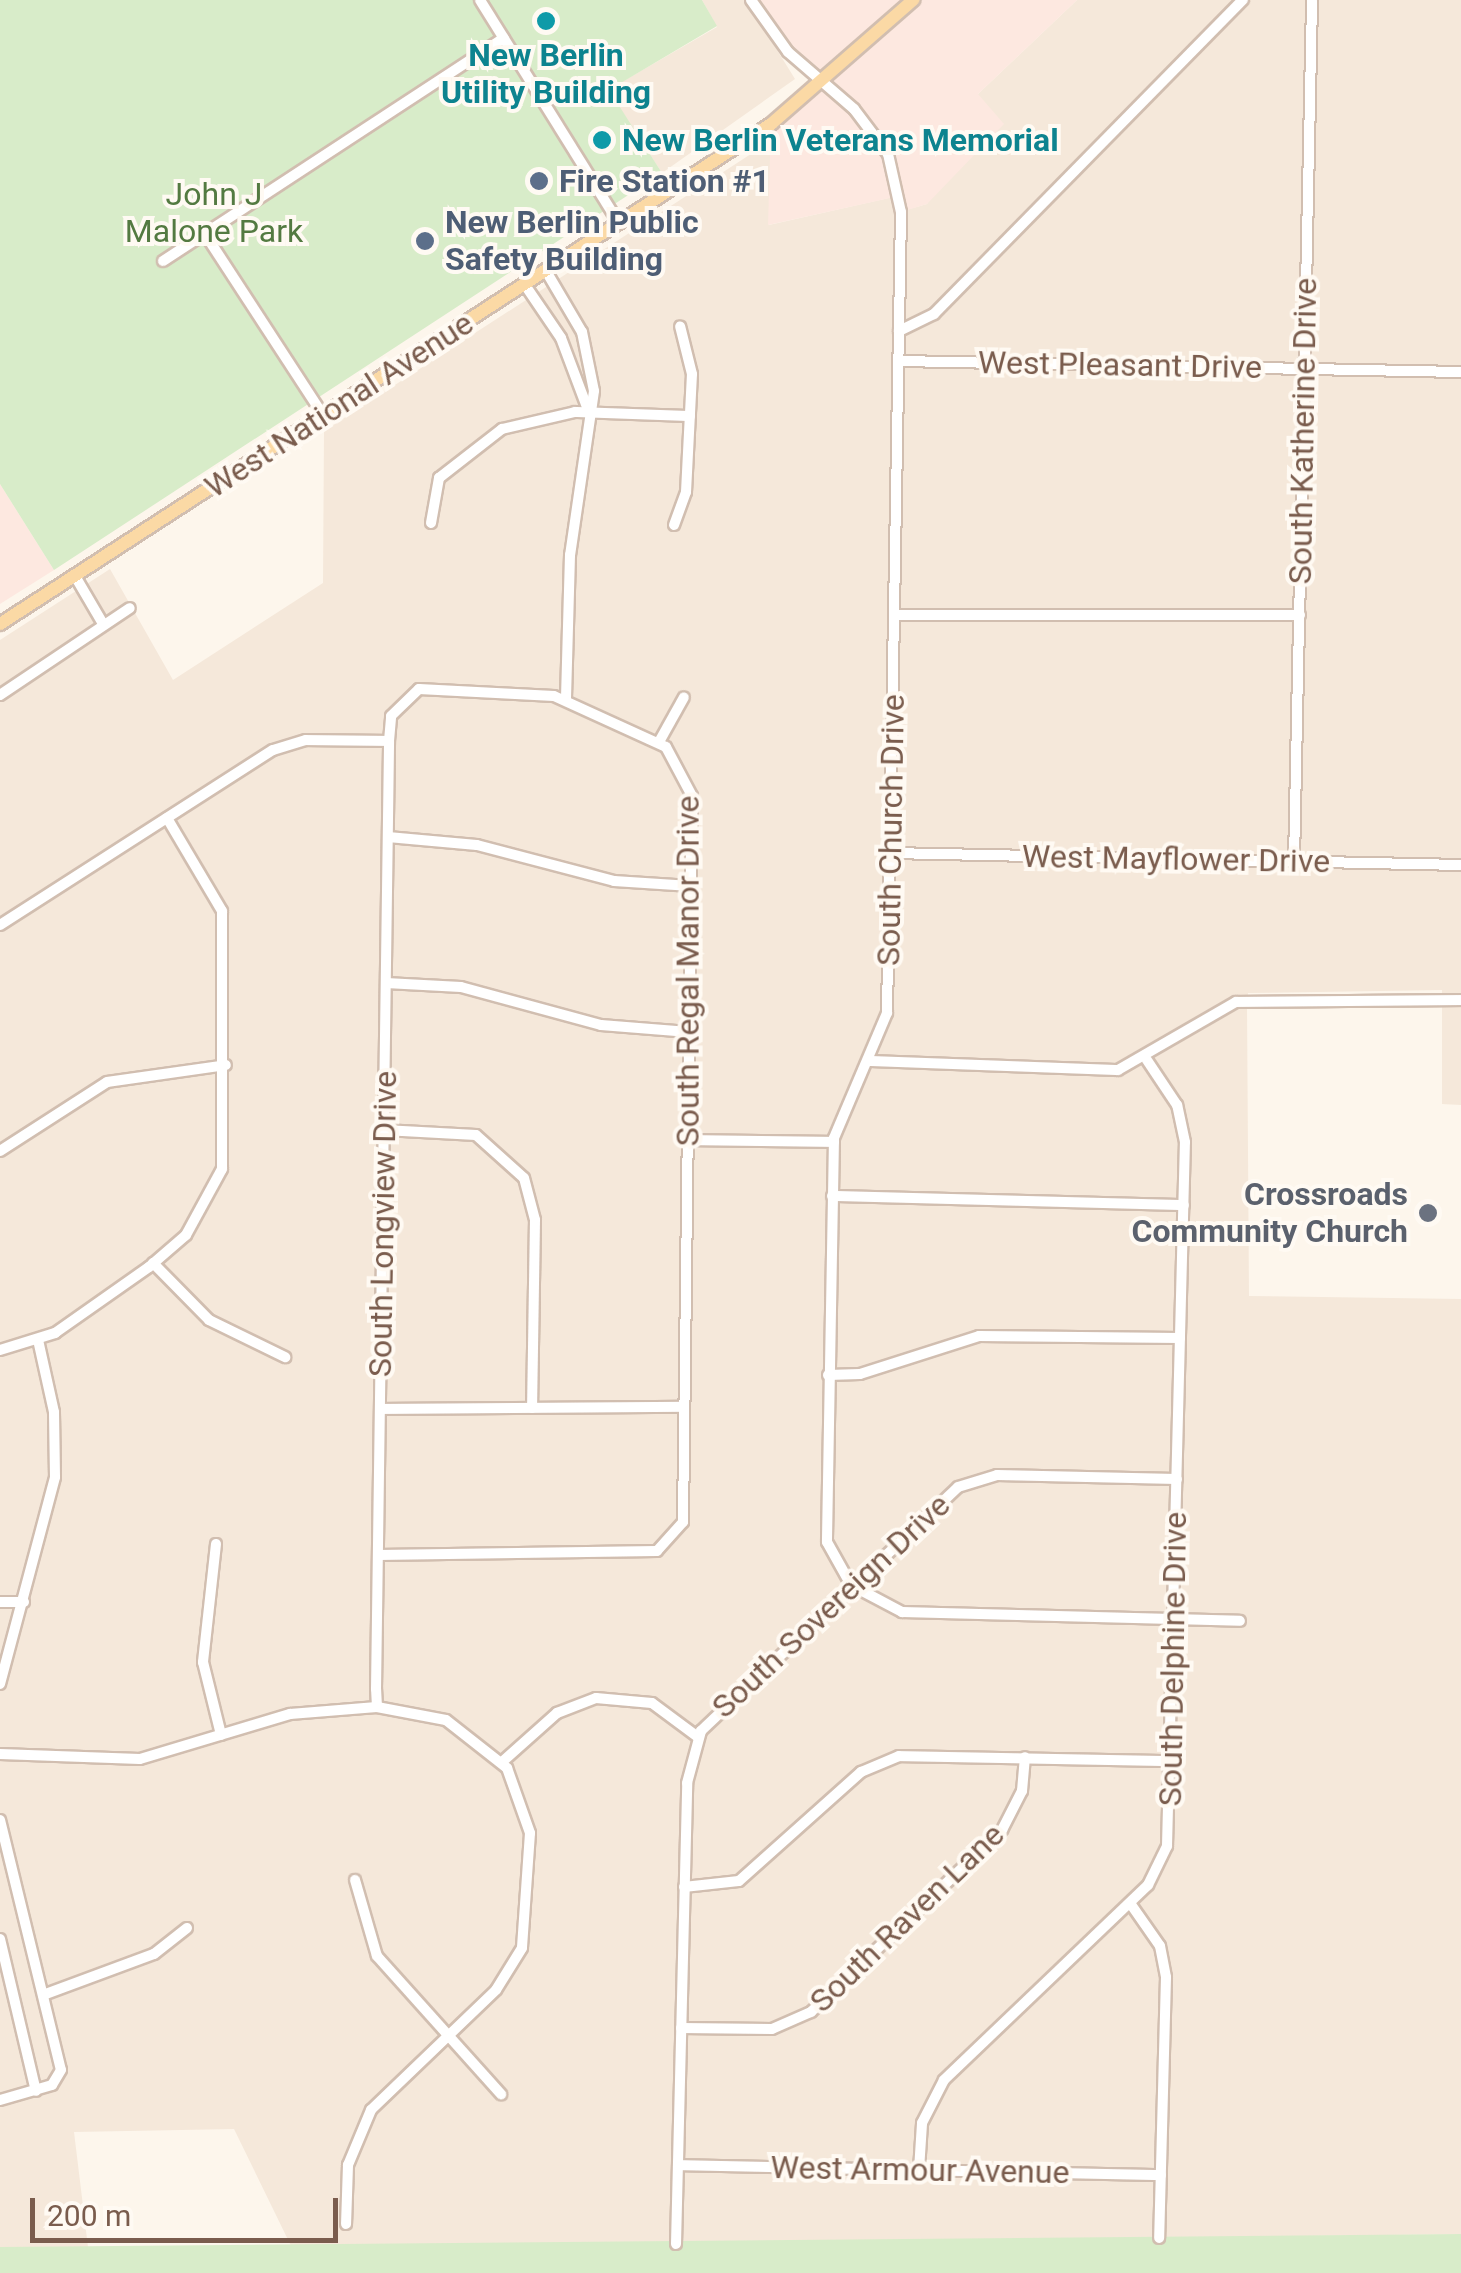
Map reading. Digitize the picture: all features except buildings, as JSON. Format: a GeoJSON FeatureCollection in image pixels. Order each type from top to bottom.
{"type":"FeatureCollection","features":[{"type":"Feature","properties":{"kind":"main road","name":"West National Avenue"},"geometry":{"type":"LineString","coordinates":[[0,624],[525,285],[824,84],[912,0]]}},
{"type":"Feature","properties":{"kind":"street"},"geometry":{"type":"LineString","coordinates":[[480,0],[620,222]]}},
{"type":"Feature","properties":{"kind":"street","name":"South Church Drive"},"geometry":{"type":"LineString","coordinates":[[751,0],[894,166],[899,361],[888,1012],[834,1142],[832,1196],[825,1528],[851,1584]]}},
{"type":"Feature","properties":{"kind":"street"},"geometry":{"type":"LineString","coordinates":[[899,332],[934,314],[1243,0]]}},
{"type":"Feature","properties":{"kind":"street","name":"South Katherine Drive"},"geometry":{"type":"LineString","coordinates":[[1294,861],[1312,0]]}},
{"type":"Feature","properties":{"kind":"street"},"geometry":{"type":"LineString","coordinates":[[163,261],[504,38]]}},
{"type":"Feature","properties":{"kind":"street"},"geometry":{"type":"LineString","coordinates":[[206,234],[323,416]]}},
{"type":"Feature","properties":{"kind":"street"},"geometry":{"type":"LineString","coordinates":[[0,926],[293,742],[389,741],[396,706],[419,689],[566,699],[566,591],[591,361],[546,271]]}},
{"type":"Feature","properties":{"kind":"street"},"geometry":{"type":"LineString","coordinates":[[525,285],[560,338],[588,411]]}},
{"type":"Feature","properties":{"kind":"street"},"geometry":{"type":"LineString","coordinates":[[674,525],[686,492],[692,361],[680,326]]}},
{"type":"Feature","properties":{"kind":"street","name":"West Pleasant Drive"},"geometry":{"type":"LineString","coordinates":[[899,361],[1461,372]]}},
{"type":"Feature","properties":{"kind":"street"},"geometry":{"type":"LineString","coordinates":[[431,523],[439,478],[471,446],[524,421],[588,411],[690,416]]}},
{"type":"Feature","properties":{"kind":"street"},"geometry":{"type":"LineString","coordinates":[[76,576],[103,624]]}},
{"type":"Feature","properties":{"kind":"street"},"geometry":{"type":"LineString","coordinates":[[0,695],[130,608]]}},
{"type":"Feature","properties":{"kind":"street"},"geometry":{"type":"LineString","coordinates":[[894,615],[1300,614]]}},
{"type":"Feature","properties":{"kind":"street"},"geometry":{"type":"LineString","coordinates":[[659,742],[684,697]]}},
{"type":"Feature","properties":{"kind":"street","name":"South Regal Manor Drive"},"geometry":{"type":"LineString","coordinates":[[378,1555],[646,1552],[673,1541],[682,1522],[690,782],[659,742],[566,699]]}},
{"type":"Feature","properties":{"kind":"street","name":"South Longview Drive"},"geometry":{"type":"LineString","coordinates":[[377,1707],[389,741]]}},
{"type":"Feature","properties":{"kind":"street"},"geometry":{"type":"LineString","coordinates":[[0,1350],[38,1340],[154,1263],[198,1219],[222,1169],[226,1065],[222,911],[167,818]]}},
{"type":"Feature","properties":{"kind":"street"},"geometry":{"type":"LineString","coordinates":[[388,837],[477,845],[614,881],[691,886]]}},
{"type":"Feature","properties":{"kind":"street","name":"West Mayflower Drive"},"geometry":{"type":"LineString","coordinates":[[890,853],[1461,866]]}},
{"type":"Feature","properties":{"kind":"street"},"geometry":{"type":"LineString","coordinates":[[386,983],[461,986],[601,1025],[689,1032]]}},
{"type":"Feature","properties":{"kind":"street"},"geometry":{"type":"LineString","coordinates":[[869,1061],[1104,1070],[1147,1060],[1236,1002],[1461,1000]]}},
{"type":"Feature","properties":{"kind":"street","name":"South Delphine Drive"},"geometry":{"type":"LineString","coordinates":[[920,2170],[922,2122],[944,2080],[1130,1903],[1167,1846],[1183,1124],[1147,1060]]}},
{"type":"Feature","properties":{"kind":"street"},"geometry":{"type":"LineString","coordinates":[[0,1151],[107,1082],[226,1065]]}},
{"type":"Feature","properties":{"kind":"street"},"geometry":{"type":"LineString","coordinates":[[384,1130],[476,1136],[524,1178],[534,1220],[532,1408]]}},
{"type":"Feature","properties":{"kind":"street"},"geometry":{"type":"LineString","coordinates":[[688,1140],[834,1142]]}},
{"type":"Feature","properties":{"kind":"street"},"geometry":{"type":"LineString","coordinates":[[832,1196],[1184,1205]]}},
{"type":"Feature","properties":{"kind":"street"},"geometry":{"type":"LineString","coordinates":[[154,1263],[208,1320],[285,1357]]}},
{"type":"Feature","properties":{"kind":"street"},"geometry":{"type":"LineString","coordinates":[[828,1375],[860,1374],[978,1336],[1180,1338]]}},
{"type":"Feature","properties":{"kind":"street"},"geometry":{"type":"LineString","coordinates":[[0,1684],[24,1602],[56,1460],[38,1340]]}},
{"type":"Feature","properties":{"kind":"street"},"geometry":{"type":"LineString","coordinates":[[380,1409],[684,1406]]}},
{"type":"Feature","properties":{"kind":"street","name":"South Sovereign Drive"},"geometry":{"type":"LineString","coordinates":[[676,2244],[684,1887],[698,1737],[946,1494],[976,1480],[1177,1479]]}},
{"type":"Feature","properties":{"kind":"street"},"geometry":{"type":"LineString","coordinates":[[216,1544],[203,1662],[222,1735]]}},
{"type":"Feature","properties":{"kind":"street"},"geometry":{"type":"LineString","coordinates":[[851,1584],[902,1612],[1240,1621]]}},
{"type":"Feature","properties":{"kind":"street"},"geometry":{"type":"LineString","coordinates":[[0,1602],[24,1602]]}},
{"type":"Feature","properties":{"kind":"street"},"geometry":{"type":"LineString","coordinates":[[502,1762],[557,1713],[596,1698],[652,1704],[698,1737]]}},
{"type":"Feature","properties":{"kind":"street"},"geometry":{"type":"LineString","coordinates":[[0,1754],[140,1759],[290,1714],[377,1707],[446,1720],[502,1762],[530,1834],[528,1924],[509,1974],[361,2128],[346,2224]]}},
{"type":"Feature","properties":{"kind":"street"},"geometry":{"type":"LineString","coordinates":[[684,1887],[723,1886],[752,1873],[880,1761],[1025,1757],[1171,1760]]}},
{"type":"Feature","properties":{"kind":"street","name":"South Raven Lane"},"geometry":{"type":"LineString","coordinates":[[682,2028],[772,2029],[811,2012],[1002,1830],[1022,1791],[1025,1757]]}},
{"type":"Feature","properties":{"kind":"street"},"geometry":{"type":"LineString","coordinates":[[0,1820],[61,2070],[49,2086],[0,2100]]}},
{"type":"Feature","properties":{"kind":"street"},"geometry":{"type":"LineString","coordinates":[[355,1880],[370,1945],[501,2094]]}},
{"type":"Feature","properties":{"kind":"street"},"geometry":{"type":"LineString","coordinates":[[1130,1903],[1164,1962],[1160,2238]]}},
{"type":"Feature","properties":{"kind":"street"},"geometry":{"type":"LineString","coordinates":[[43,1995],[154,1954],[186,1928]]}},
{"type":"Feature","properties":{"kind":"street"},"geometry":{"type":"LineString","coordinates":[[0,1939],[36,2091]]}},
{"type":"Feature","properties":{"kind":"street","name":"West Armour Avenue"},"geometry":{"type":"LineString","coordinates":[[678,2165],[1161,2175]]}},
{"type":"Feature","properties":{"kind":"shaded area"},"geometry":{"type":"Polygon","coordinates":[[[702,0],[746,0],[795,79],[662,173],[608,90],[717,27],[702,0]]]}},
{"type":"Feature","properties":{"kind":"shaded area"},"geometry":{"type":"Polygon","coordinates":[[[751,0],[1077,0],[978,94],[1004,124],[927,204],[901,212],[899,196],[768,225],[771,124],[824,84],[751,0]]]}},
{"type":"Feature","properties":{"kind":"shaded area"},"geometry":{"type":"Polygon","coordinates":[[[1077,0],[1461,0],[1461,1105],[1442,1104],[1442,990],[1248,993],[1247,1006],[1249,1296],[1461,1299],[1461,2234],[293,2250],[234,2129],[74,2132],[88,2247],[0,2247],[0,640],[110,569],[173,680],[323,583],[324,431],[771,141],[769,225],[893,197],[895,213],[927,204],[978,94],[1077,0]]]}},
{"type":"Feature","properties":{"kind":"shaded area"},"geometry":{"type":"Polygon","coordinates":[[[0,484],[54,570],[0,604],[0,484]]]}},
{"type":"Feature","properties":{"kind":"green space","name":"John J Malone Park"},"geometry":{"type":"Polygon","coordinates":[[[0,0],[702,0],[717,26],[609,90],[662,173],[54,570],[0,484],[0,0]]]}},
{"type":"Feature","properties":{"kind":"green space"},"geometry":{"type":"Polygon","coordinates":[[[1461,2234],[1461,2273],[0,2273],[0,2247],[1461,2234]]]}},
{"type":"Feature","properties":{"kind":"place","name":"New Berlin Utility Building"},"geometry":{"type":"Point","coordinates":[546,21]}},
{"type":"Feature","properties":{"kind":"place","name":"New Berlin Veterans Memorial"},"geometry":{"type":"Point","coordinates":[602,140]}},
{"type":"Feature","properties":{"kind":"place","name":"Fire Station #1"},"geometry":{"type":"Point","coordinates":[539,181]}},
{"type":"Feature","properties":{"kind":"place","name":"New Berlin Public Safety Building"},"geometry":{"type":"Point","coordinates":[425,241]}},
{"type":"Feature","properties":{"kind":"place","name":"Crossroads Community Church"},"geometry":{"type":"Point","coordinates":[1428,1213]}}]}
